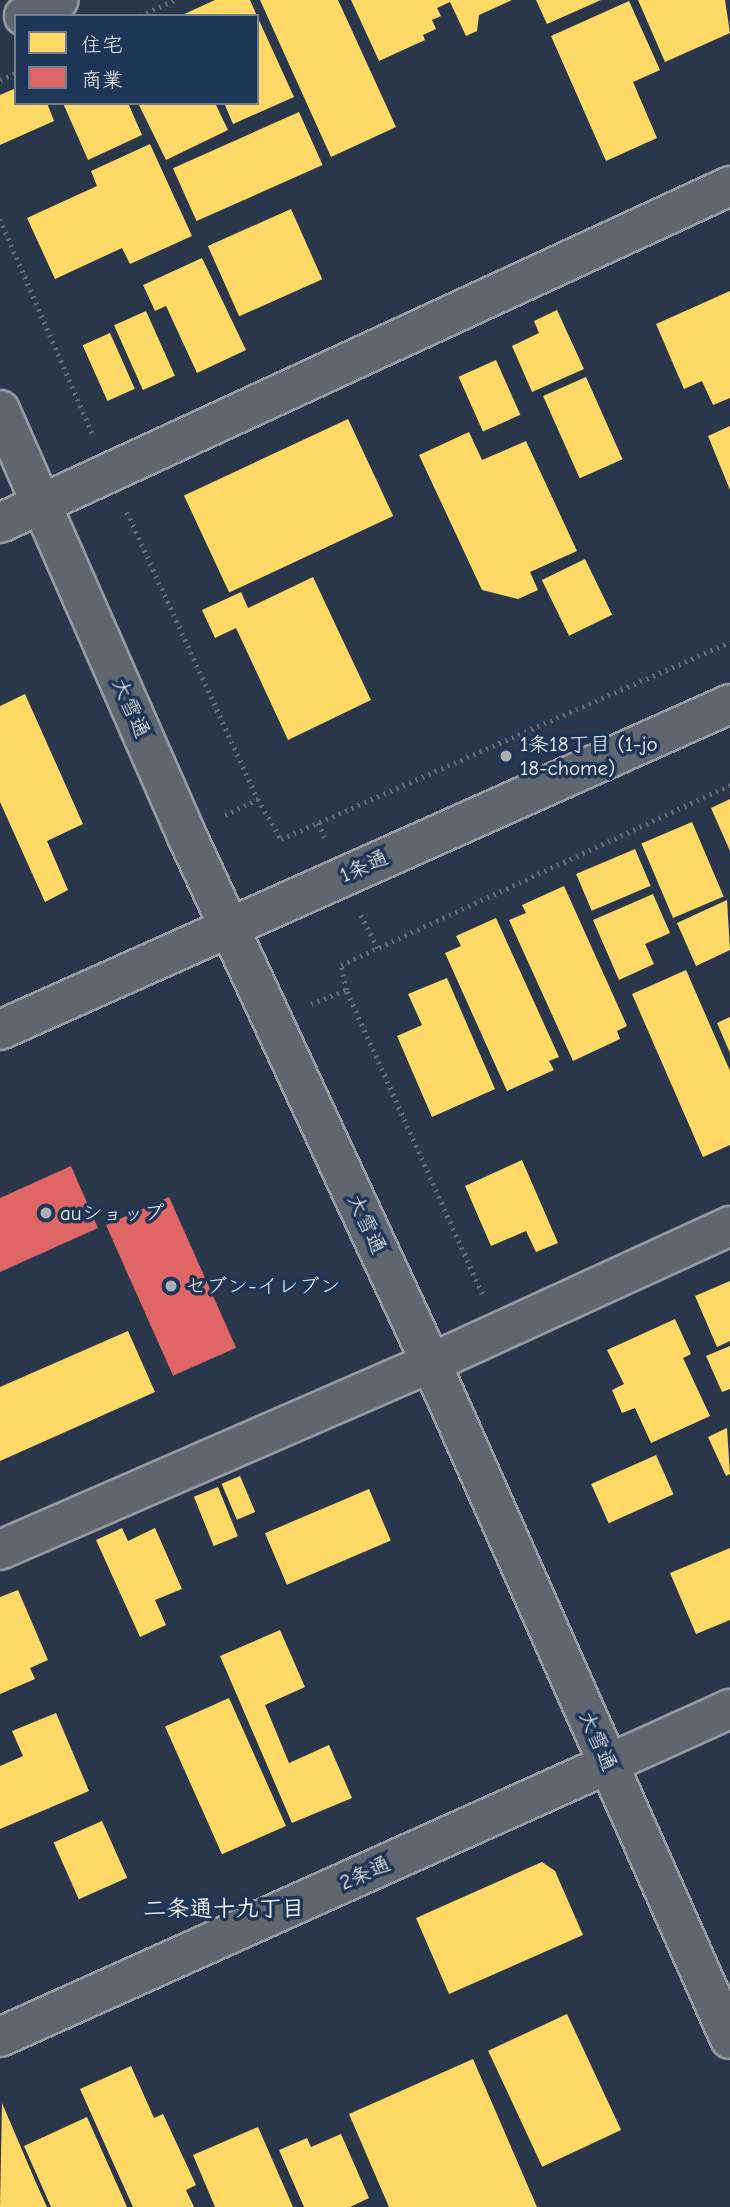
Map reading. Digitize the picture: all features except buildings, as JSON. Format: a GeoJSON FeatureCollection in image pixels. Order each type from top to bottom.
{"type":"FeatureCollection","features":[{"type":"Feature","properties":{"kind":"street"},"geometry":{"type":"LineString","coordinates":[[28,14],[59,0]]}},
{"type":"Feature","properties":{"kind":"street"},"geometry":{"type":"LineString","coordinates":[[0,523],[730,186]]}},
{"type":"Feature","properties":{"kind":"street","name":"大雪通"},"geometry":{"type":"LineString","coordinates":[[0,410],[186,834],[231,924],[431,1363],[730,2039]]}},
{"type":"Feature","properties":{"kind":"street","name":"1条通"},"geometry":{"type":"LineString","coordinates":[[0,1030],[231,924],[730,704]]}},
{"type":"Feature","properties":{"kind":"street"},"geometry":{"type":"LineString","coordinates":[[0,1550],[431,1363],[730,1226]]}},
{"type":"Feature","properties":{"kind":"street","name":"2条通"},"geometry":{"type":"LineString","coordinates":[[0,2037],[730,1709]]}},
{"type":"Feature","properties":{"kind":"path"},"geometry":{"type":"LineString","coordinates":[[145,14],[175,0]]}},
{"type":"Feature","properties":{"kind":"path"},"geometry":{"type":"LineString","coordinates":[[186,834],[258,799],[281,839],[730,642]]}},
{"type":"Feature","properties":{"kind":"path"},"geometry":{"type":"LineString","coordinates":[[498,1330],[345,990],[341,965],[730,785]]}},
{"type":"Feature","properties":{"kind":"place","name":"1条18丁目 (1-jo 18-chome)"},"geometry":{"type":"Point","coordinates":[506,756]}},
{"type":"Feature","properties":{"kind":"place","name":"auショップ"},"geometry":{"type":"Point","coordinates":[46,1213]}},
{"type":"Feature","properties":{"kind":"place","name":"セブン-イレブン"},"geometry":{"type":"Point","coordinates":[171,1286]}},
{"type":"Feature","properties":{"kind":"district","name":"二条通十九丁目"},"geometry":{"type":"Point","coordinates":[224,1909]}}]}
